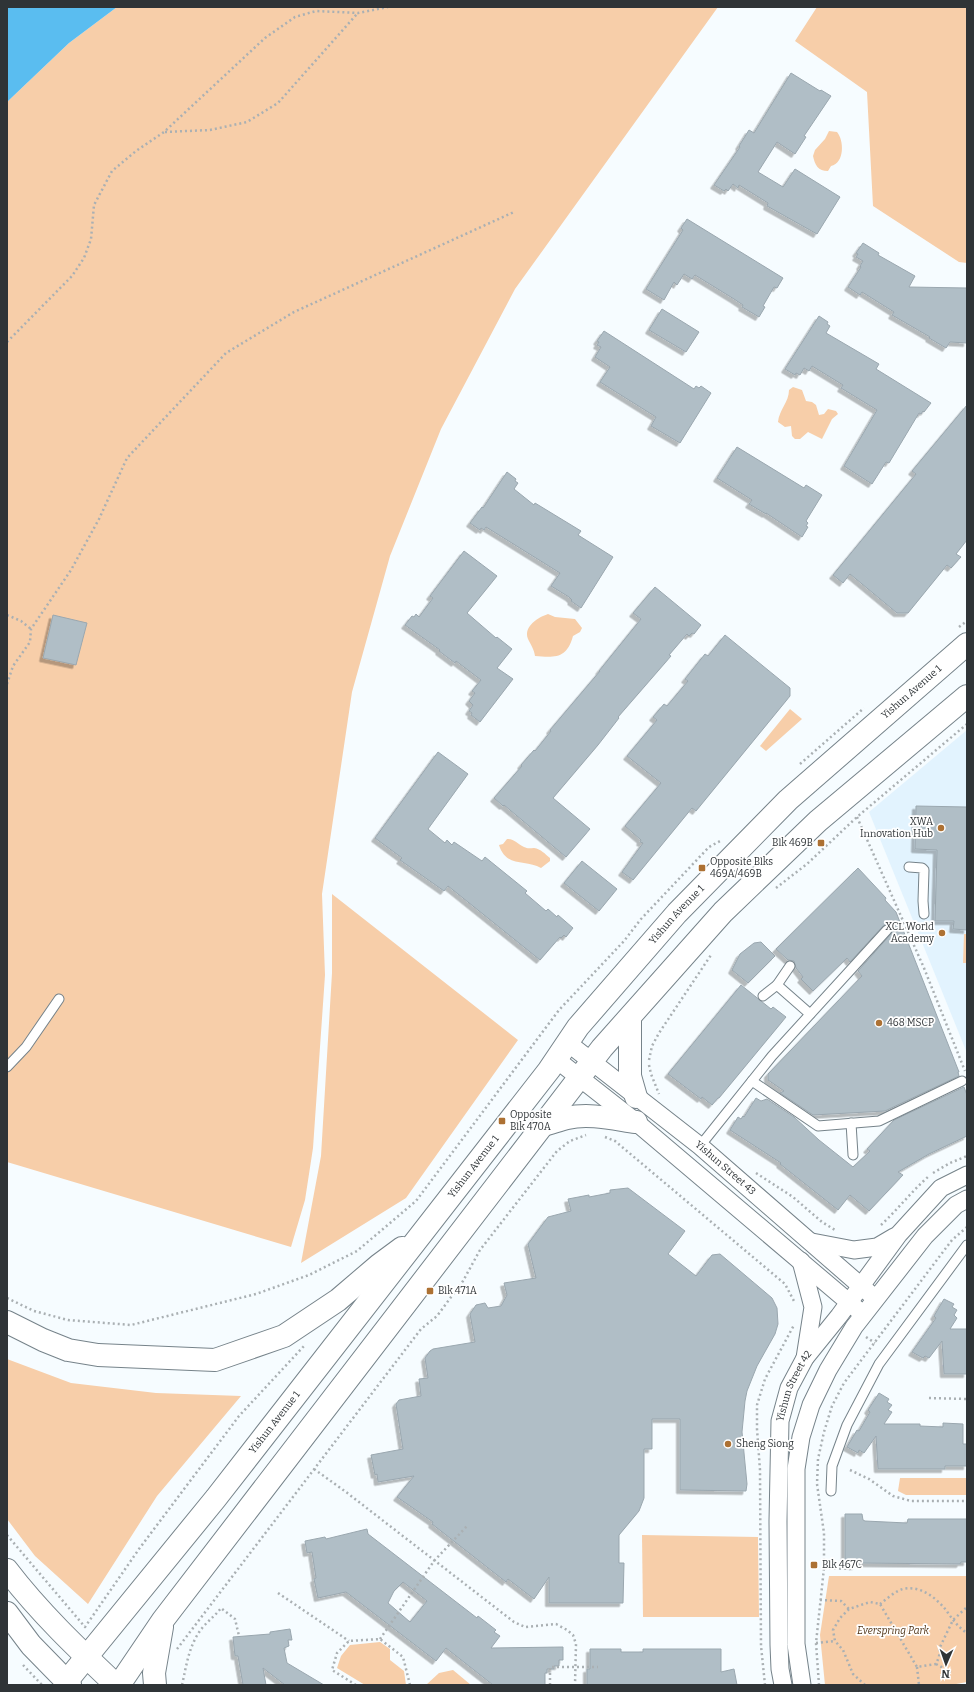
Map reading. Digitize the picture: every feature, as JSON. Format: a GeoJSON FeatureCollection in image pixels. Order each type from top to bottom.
{"type":"FeatureCollection","features":[{"type":"Feature","properties":{"kind":"main road","name":"Yishun Avenue 1"},"geometry":{"type":"LineString","coordinates":[[7,1613],[31,1645],[68,1683],[423,1232],[562,1051],[578,1027],[676,913],[788,800],[967,644]]}},
{"type":"Feature","properties":{"kind":"main road"},"geometry":{"type":"LineString","coordinates":[[7,1570],[40,1609],[87,1658],[117,1685],[163,1620],[602,1048],[728,906],[818,821],[967,696]]}},
{"type":"Feature","properties":{"kind":"main road"},"geometry":{"type":"LineString","coordinates":[[630,1018],[630,1076],[636,1097]]}},
{"type":"Feature","properties":{"kind":"main road"},"geometry":{"type":"LineString","coordinates":[[543,1125],[568,1118],[586,1117],[605,1117],[636,1122]]}},
{"type":"Feature","properties":{"kind":"main road"},"geometry":{"type":"LineString","coordinates":[[7,1322],[43,1340],[68,1350],[98,1355],[216,1360],[284,1336],[338,1300],[379,1265],[423,1232]]}},
{"type":"Feature","properties":{"kind":"main road"},"geometry":{"type":"LineString","coordinates":[[155,1685],[154,1673],[163,1620]]}},
{"type":"Feature","properties":{"kind":"street","name":"Yishun Street 43"},"geometry":{"type":"LineString","coordinates":[[562,1051],[586,1069],[636,1097],[700,1146],[876,1300]]}},
{"type":"Feature","properties":{"kind":"street","name":"Yishun Street 43"},"geometry":{"type":"LineString","coordinates":[[586,1069],[636,1122],[801,1261]]}},
{"type":"Feature","properties":{"kind":"street","name":"Yishun Street 42"},"geometry":{"type":"LineString","coordinates":[[783,1685],[780,1669],[779,1632],[778,1522],[780,1421],[789,1388],[805,1358],[849,1302],[899,1234],[941,1188],[967,1175]]}},
{"type":"Feature","properties":{"kind":"street","name":"Yishun Street 42"},"geometry":{"type":"LineString","coordinates":[[802,1685],[796,1644],[796,1469],[801,1437],[811,1405],[828,1370],[854,1327],[925,1236],[956,1205],[967,1199]]}},
{"type":"Feature","properties":{"kind":"street"},"geometry":{"type":"LineString","coordinates":[[810,1242],[854,1250],[877,1247],[899,1234]]}},
{"type":"Feature","properties":{"kind":"street"},"geometry":{"type":"LineString","coordinates":[[801,1261],[864,1315]]}},
{"type":"Feature","properties":{"kind":"street"},"geometry":{"type":"LineString","coordinates":[[801,1261],[813,1307],[805,1358]]}},
{"type":"Feature","properties":{"kind":"lane"},"geometry":{"type":"LineString","coordinates":[[909,867],[922,868],[924,870],[924,914]]}},
{"type":"Feature","properties":{"kind":"lane"},"geometry":{"type":"LineString","coordinates":[[700,1146],[772,1056],[888,930]]}},
{"type":"Feature","properties":{"kind":"lane"},"geometry":{"type":"LineString","coordinates":[[763,996],[777,985],[790,966]]}},
{"type":"Feature","properties":{"kind":"lane"},"geometry":{"type":"LineString","coordinates":[[777,985],[810,1014]]}},
{"type":"Feature","properties":{"kind":"lane"},"geometry":{"type":"LineString","coordinates":[[7,1067],[26,1047],[59,999]]}},
{"type":"Feature","properties":{"kind":"lane"},"geometry":{"type":"LineString","coordinates":[[752,1081],[818,1126],[879,1121],[964,1078]]}},
{"type":"Feature","properties":{"kind":"lane"},"geometry":{"type":"LineString","coordinates":[[851,1123],[853,1155]]}},
{"type":"Feature","properties":{"kind":"lane"},"geometry":{"type":"LineString","coordinates":[[831,1491],[832,1466],[847,1425],[879,1364],[967,1245]]}},
{"type":"Feature","properties":{"kind":"path"},"geometry":{"type":"LineString","coordinates":[[7,342],[72,276],[84,258],[91,239],[94,205],[112,170],[164,132],[265,38],[295,18],[316,11],[358,13],[388,7]]}},
{"type":"Feature","properties":{"kind":"path"},"geometry":{"type":"LineString","coordinates":[[164,132],[210,130],[247,122],[278,103],[358,13]]}},
{"type":"Feature","properties":{"kind":"path"},"geometry":{"type":"LineString","coordinates":[[7,684],[13,666],[30,642],[31,629],[71,570],[99,519],[126,458],[226,353],[294,312],[514,212]]}},
{"type":"Feature","properties":{"kind":"path"},"geometry":{"type":"LineString","coordinates":[[7,615],[21,621],[31,629]]}},
{"type":"Feature","properties":{"kind":"path"},"geometry":{"type":"LineString","coordinates":[[770,893],[807,864],[857,817],[967,724]]}},
{"type":"Feature","properties":{"kind":"path"},"geometry":{"type":"LineString","coordinates":[[857,817],[924,968],[964,1078]]}},
{"type":"Feature","properties":{"kind":"path"},"geometry":{"type":"LineString","coordinates":[[664,1098],[659,1093],[651,1074],[649,1062],[652,1046],[711,954]]}},
{"type":"Feature","properties":{"kind":"path"},"geometry":{"type":"LineString","coordinates":[[7,1298],[34,1311],[68,1320],[131,1325],[256,1294],[309,1275],[357,1251],[416,1201],[559,1010]]}},
{"type":"Feature","properties":{"kind":"path"},"geometry":{"type":"LineString","coordinates":[[174,1654],[421,1329],[437,1316],[462,1281],[480,1250],[557,1151],[570,1141],[586,1135],[593,1135]]}},
{"type":"Feature","properties":{"kind":"path"},"geometry":{"type":"LineString","coordinates":[[600,1135],[615,1141],[785,1284],[797,1308]]}},
{"type":"Feature","properties":{"kind":"path"},"geometry":{"type":"LineString","coordinates":[[880,1226],[891,1216],[911,1192],[932,1174],[950,1163],[967,1156]]}},
{"type":"Feature","properties":{"kind":"path"},"geometry":{"type":"LineString","coordinates":[[750,1169],[793,1197],[822,1222],[836,1231]]}},
{"type":"Feature","properties":{"kind":"path"},"geometry":{"type":"LineString","coordinates":[[7,1535],[84,1627],[139,1549],[239,1416],[308,1342]]}},
{"type":"Feature","properties":{"kind":"path"},"geometry":{"type":"LineString","coordinates":[[929,1398],[967,1399]]}},
{"type":"Feature","properties":{"kind":"path"},"geometry":{"type":"LineString","coordinates":[[314,1469],[514,1622],[525,1627],[556,1624],[567,1630],[572,1635],[576,1644],[575,1685]]}},
{"type":"Feature","properties":{"kind":"path"},"geometry":{"type":"LineString","coordinates":[[850,1470],[869,1479],[893,1496],[911,1501],[967,1501]]}},
{"type":"Feature","properties":{"kind":"path"},"geometry":{"type":"LineString","coordinates":[[380,1639],[434,1561],[467,1526]]}},
{"type":"Feature","properties":{"kind":"path"},"geometry":{"type":"LineString","coordinates":[[824,1568],[850,1569],[850,1565]]}},
{"type":"Feature","properties":{"kind":"path"},"geometry":{"type":"LineString","coordinates":[[865,1685],[853,1674],[843,1650],[835,1642],[835,1625],[840,1618],[850,1610],[870,1602],[880,1604],[904,1589],[919,1590],[930,1594],[961,1629],[967,1632]]}},
{"type":"Feature","properties":{"kind":"path"},"geometry":{"type":"LineString","coordinates":[[278,1593],[349,1641],[380,1639],[403,1657],[410,1685]]}},
{"type":"Feature","properties":{"kind":"path"},"geometry":{"type":"LineString","coordinates":[[820,1600],[841,1600],[850,1610]]}},
{"type":"Feature","properties":{"kind":"path"},"geometry":{"type":"LineString","coordinates":[[880,1604],[917,1667],[919,1685]]}},
{"type":"Feature","properties":{"kind":"path"},"geometry":{"type":"LineString","coordinates":[[936,1664],[939,1657],[940,1647],[953,1620],[967,1607]]}},
{"type":"Feature","properties":{"kind":"path"},"geometry":{"type":"LineString","coordinates":[[182,1685],[186,1659],[193,1641],[204,1626],[221,1608],[235,1619],[239,1636]]}},
{"type":"Feature","properties":{"kind":"path"},"geometry":{"type":"LineString","coordinates":[[349,1641],[337,1653],[332,1670],[356,1685]]}},
{"type":"Feature","properties":{"kind":"path"},"geometry":{"type":"LineString","coordinates":[[816,1643],[835,1642]]}},
{"type":"Feature","properties":{"kind":"path"},"geometry":{"type":"LineString","coordinates":[[917,1667],[936,1664],[952,1672]]}},
{"type":"Feature","properties":{"kind":"path"},"geometry":{"type":"LineString","coordinates":[[550,1685],[550,1667],[598,1667]]}},
{"type":"Feature","properties":{"kind":"shaded area","name":"XCL World Academy"},"geometry":{"type":"Polygon","coordinates":[[[967,730],[967,1053],[869,812],[967,730]]]}},
{"type":"Feature","properties":{"kind":"green space"},"geometry":{"type":"Polygon","coordinates":[[[117,7],[718,7],[515,289],[441,429],[390,556],[352,692],[322,894],[325,975],[313,1148],[305,1200],[291,1247],[7,1162],[7,102],[69,43],[117,7]]]}},
{"type":"Feature","properties":{"kind":"green space"},"geometry":{"type":"Polygon","coordinates":[[[817,7],[967,7],[967,263],[959,262],[873,206],[867,92],[795,41],[817,7]]]}},
{"type":"Feature","properties":{"kind":"green space"},"geometry":{"type":"Polygon","coordinates":[[[829,131],[837,132],[841,140],[842,151],[839,161],[831,166],[828,171],[825,171],[819,169],[813,156],[815,150],[825,139],[829,131]]]}},
{"type":"Feature","properties":{"kind":"green space"},"geometry":{"type":"Polygon","coordinates":[[[793,387],[802,390],[806,401],[812,402],[816,405],[819,415],[824,414],[828,409],[836,411],[838,414],[832,419],[822,439],[808,432],[800,439],[795,439],[792,436],[791,426],[785,427],[778,422],[789,394],[789,390],[793,387]]]}},
{"type":"Feature","properties":{"kind":"green space"},"geometry":{"type":"Polygon","coordinates":[[[548,614],[555,617],[575,619],[582,628],[580,632],[573,636],[571,643],[564,653],[549,657],[535,656],[528,639],[528,630],[536,620],[548,614]]]}},
{"type":"Feature","properties":{"kind":"green space"},"geometry":{"type":"Polygon","coordinates":[[[790,709],[802,719],[766,751],[760,746],[790,709]]]}},
{"type":"Feature","properties":{"kind":"green space"},"geometry":{"type":"Polygon","coordinates":[[[507,839],[514,841],[525,848],[539,849],[550,858],[550,861],[541,868],[535,865],[511,860],[502,852],[499,845],[503,844],[507,839]]]}},
{"type":"Feature","properties":{"kind":"green space"},"geometry":{"type":"Polygon","coordinates":[[[332,894],[518,1040],[406,1198],[301,1263],[321,1156],[332,973],[332,894]]]}},
{"type":"Feature","properties":{"kind":"green space"},"geometry":{"type":"Polygon","coordinates":[[[964,934],[967,934],[967,963],[963,963],[964,934]]]}},
{"type":"Feature","properties":{"kind":"green space"},"geometry":{"type":"Polygon","coordinates":[[[7,1359],[71,1383],[156,1393],[241,1396],[157,1496],[88,1604],[35,1556],[7,1519],[7,1359]]]}},
{"type":"Feature","properties":{"kind":"green space"},"geometry":{"type":"Polygon","coordinates":[[[900,1478],[967,1478],[967,1495],[906,1495],[898,1491],[900,1478]]]}},
{"type":"Feature","properties":{"kind":"green space"},"geometry":{"type":"Polygon","coordinates":[[[642,1535],[758,1537],[759,1617],[643,1617],[642,1535]]]}},
{"type":"Feature","properties":{"kind":"green space","name":"Everspring Park"},"geometry":{"type":"Polygon","coordinates":[[[829,1576],[967,1576],[967,1682],[951,1685],[825,1685],[820,1635],[829,1576]]]}},
{"type":"Feature","properties":{"kind":"green space"},"geometry":{"type":"Polygon","coordinates":[[[380,1642],[390,1649],[390,1660],[404,1671],[406,1685],[365,1685],[337,1668],[341,1656],[350,1645],[380,1642]]]}},
{"type":"Feature","properties":{"kind":"green space"},"geometry":{"type":"Polygon","coordinates":[[[453,1670],[471,1685],[426,1685],[439,1673],[453,1670]]]}},
{"type":"Feature","properties":{"kind":"water"},"geometry":{"type":"Polygon","coordinates":[[[7,7],[117,7],[69,43],[7,102],[7,7]]]}},
{"type":"Feature","properties":{"kind":"building"},"geometry":{"type":"Polygon","coordinates":[[[791,73],[831,96],[804,136],[806,137],[795,154],[777,142],[758,172],[783,187],[795,169],[840,197],[817,234],[767,206],[768,203],[739,185],[738,188],[733,184],[728,191],[726,189],[724,191],[714,185],[740,147],[739,146],[749,130],[754,133],[791,73]]]}},
{"type":"Feature","properties":{"kind":"building"},"geometry":{"type":"Polygon","coordinates":[[[687,219],[783,278],[777,288],[774,287],[763,306],[765,307],[759,317],[742,307],[743,305],[734,299],[695,275],[692,279],[684,274],[677,285],[674,282],[664,300],[646,289],[683,230],[681,228],[687,219]]]}},
{"type":"Feature","properties":{"kind":"building"},"geometry":{"type":"Polygon","coordinates":[[[863,243],[879,253],[878,255],[915,276],[909,287],[967,288],[967,343],[950,342],[946,348],[892,315],[894,312],[862,292],[860,295],[848,287],[861,267],[860,266],[863,261],[856,257],[858,254],[856,253],[863,243]]]}},
{"type":"Feature","properties":{"kind":"building"},"geometry":{"type":"Polygon","coordinates":[[[662,309],[699,332],[686,352],[649,330],[662,309]]]}},
{"type":"Feature","properties":{"kind":"building"},"geometry":{"type":"Polygon","coordinates":[[[819,316],[828,322],[827,324],[830,326],[826,333],[879,364],[876,369],[931,403],[924,412],[923,411],[921,414],[919,413],[889,463],[886,462],[872,484],[844,466],[877,410],[841,388],[843,385],[812,366],[809,371],[804,368],[800,375],[796,373],[795,375],[785,369],[819,316]]]}},
{"type":"Feature","properties":{"kind":"building"},"geometry":{"type":"Polygon","coordinates":[[[604,331],[694,389],[696,386],[699,388],[701,386],[711,393],[680,443],[651,426],[656,417],[600,382],[610,367],[595,357],[601,347],[597,345],[599,342],[597,341],[604,331]]]}},
{"type":"Feature","properties":{"kind":"building"},"geometry":{"type":"Polygon","coordinates":[[[967,405],[967,540],[956,554],[961,557],[951,568],[947,565],[908,613],[897,613],[850,574],[843,583],[833,575],[916,474],[912,471],[967,405]]]}},
{"type":"Feature","properties":{"kind":"building"},"geometry":{"type":"Polygon","coordinates":[[[737,447],[804,488],[806,485],[822,495],[806,521],[808,523],[806,526],[808,527],[802,537],[766,513],[749,504],[752,500],[717,478],[737,447]]]}},
{"type":"Feature","properties":{"kind":"building"},"geometry":{"type":"Polygon","coordinates":[[[507,472],[516,479],[515,481],[518,483],[514,489],[534,505],[535,503],[581,531],[578,535],[613,557],[581,608],[571,601],[572,600],[569,597],[551,586],[560,573],[486,527],[484,530],[481,528],[480,530],[470,523],[482,507],[483,508],[507,472]]]}},
{"type":"Feature","properties":{"kind":"building"},"geometry":{"type":"Polygon","coordinates":[[[464,551],[497,576],[467,613],[496,638],[497,637],[512,649],[497,668],[513,679],[480,722],[471,715],[472,713],[469,711],[473,705],[469,701],[475,693],[472,691],[481,680],[456,661],[455,663],[439,651],[440,650],[405,625],[412,616],[414,617],[416,614],[419,617],[433,598],[430,596],[464,551]]]}},
{"type":"Feature","properties":{"kind":"building"},"geometry":{"type":"Polygon","coordinates":[[[655,587],[701,625],[694,634],[692,633],[689,636],[687,634],[669,655],[671,656],[618,717],[619,718],[598,745],[553,798],[590,829],[566,857],[494,798],[534,750],[535,751],[551,731],[550,730],[600,671],[641,619],[633,613],[655,587]]]}},
{"type":"Feature","properties":{"kind":"building"},"geometry":{"type":"Polygon","coordinates":[[[53,615],[87,623],[76,665],[43,658],[53,615]]]}},
{"type":"Feature","properties":{"kind":"building"},"geometry":{"type":"Polygon","coordinates":[[[725,635],[790,688],[790,696],[696,811],[692,808],[633,880],[622,872],[643,843],[640,842],[641,840],[625,826],[661,783],[627,756],[657,720],[653,717],[664,704],[667,706],[688,681],[685,679],[705,654],[708,656],[725,635]]]}},
{"type":"Feature","properties":{"kind":"building"},"geometry":{"type":"Polygon","coordinates":[[[438,752],[468,774],[428,829],[445,843],[447,840],[452,845],[454,842],[482,861],[485,857],[527,891],[525,893],[546,911],[548,909],[557,917],[558,915],[573,928],[566,937],[564,935],[561,938],[560,937],[540,960],[448,886],[444,891],[400,860],[402,858],[375,838],[438,752]]]}},
{"type":"Feature","properties":{"kind":"building"},"geometry":{"type":"Polygon","coordinates":[[[916,806],[967,807],[967,930],[953,929],[954,921],[935,921],[937,850],[915,849],[916,806]]]}},
{"type":"Feature","properties":{"kind":"building"},"geometry":{"type":"Polygon","coordinates":[[[582,861],[617,889],[599,911],[564,883],[582,861]]]}},
{"type":"Feature","properties":{"kind":"building","name":"468 MSCP"},"geometry":{"type":"Polygon","coordinates":[[[858,868],[886,898],[885,900],[896,912],[959,1072],[959,1076],[885,1111],[813,1115],[780,1093],[784,1091],[768,1080],[768,1074],[862,976],[858,971],[891,934],[893,929],[889,924],[883,926],[850,962],[847,958],[813,991],[801,979],[803,977],[796,968],[794,961],[788,960],[776,949],[858,868]]]}},
{"type":"Feature","properties":{"kind":"building"},"geometry":{"type":"Polygon","coordinates":[[[761,942],[775,956],[748,983],[732,970],[740,954],[754,943],[761,942]]]}},
{"type":"Feature","properties":{"kind":"building"},"geometry":{"type":"Polygon","coordinates":[[[741,985],[771,1009],[773,1007],[786,1017],[712,1105],[702,1097],[701,1099],[668,1074],[741,985]]]}},
{"type":"Feature","properties":{"kind":"building"},"geometry":{"type":"Polygon","coordinates":[[[964,1087],[967,1095],[967,1136],[929,1154],[898,1172],[903,1175],[869,1211],[850,1195],[838,1210],[780,1164],[781,1163],[730,1130],[738,1117],[741,1119],[743,1116],[744,1117],[756,1098],[761,1101],[767,1099],[794,1117],[819,1140],[853,1167],[870,1151],[867,1149],[894,1120],[964,1087]]]}},
{"type":"Feature","properties":{"kind":"building"},"geometry":{"type":"Polygon","coordinates":[[[628,1188],[685,1231],[668,1254],[696,1276],[712,1255],[720,1254],[772,1298],[777,1308],[778,1324],[775,1334],[757,1366],[747,1391],[745,1401],[742,1432],[747,1484],[746,1491],[680,1490],[680,1419],[652,1419],[652,1449],[644,1449],[644,1498],[639,1511],[619,1535],[619,1563],[624,1563],[623,1603],[549,1603],[549,1577],[534,1599],[508,1579],[506,1582],[432,1524],[433,1522],[397,1497],[414,1476],[378,1482],[371,1455],[403,1449],[396,1404],[399,1400],[421,1396],[419,1379],[428,1378],[425,1358],[430,1351],[433,1349],[475,1342],[470,1314],[476,1305],[485,1303],[488,1308],[501,1306],[507,1295],[504,1283],[536,1278],[528,1244],[548,1217],[571,1211],[568,1199],[589,1195],[589,1197],[610,1193],[610,1190],[628,1188]]]}},
{"type":"Feature","properties":{"kind":"building"},"geometry":{"type":"Polygon","coordinates":[[[944,1299],[954,1304],[952,1307],[957,1310],[954,1315],[957,1318],[950,1329],[967,1329],[967,1374],[944,1374],[942,1341],[929,1358],[925,1356],[923,1358],[912,1352],[936,1318],[934,1316],[944,1299]]]}},
{"type":"Feature","properties":{"kind":"building"},"geometry":{"type":"Polygon","coordinates":[[[879,1393],[889,1399],[887,1402],[892,1405],[888,1410],[892,1412],[884,1424],[920,1424],[920,1426],[943,1427],[943,1423],[963,1424],[963,1444],[967,1444],[967,1466],[945,1466],[945,1469],[878,1469],[876,1436],[864,1453],[859,1450],[858,1453],[847,1447],[857,1430],[859,1431],[870,1412],[868,1410],[879,1393]]]}},
{"type":"Feature","properties":{"kind":"building"},"geometry":{"type":"Polygon","coordinates":[[[845,1514],[862,1514],[863,1520],[865,1521],[907,1523],[908,1519],[967,1519],[967,1562],[961,1562],[960,1564],[856,1563],[856,1566],[845,1565],[845,1514]]]}},
{"type":"Feature","properties":{"kind":"building"},"geometry":{"type":"Polygon","coordinates":[[[367,1529],[368,1534],[477,1618],[478,1616],[496,1630],[494,1632],[500,1636],[491,1648],[563,1647],[563,1660],[559,1660],[559,1666],[554,1666],[554,1669],[547,1669],[547,1673],[545,1673],[545,1685],[493,1685],[446,1648],[436,1661],[346,1592],[318,1598],[314,1579],[316,1578],[312,1552],[307,1553],[305,1541],[325,1537],[326,1539],[367,1529]],[[403,1582],[394,1591],[388,1603],[410,1622],[427,1601],[403,1582]]]}},
{"type":"Feature","properties":{"kind":"building"},"geometry":{"type":"Polygon","coordinates":[[[290,1629],[292,1640],[288,1640],[289,1646],[284,1648],[287,1663],[324,1685],[285,1685],[263,1668],[266,1685],[243,1685],[238,1656],[235,1656],[233,1637],[270,1634],[270,1632],[290,1629]]]}},
{"type":"Feature","properties":{"kind":"building"},"geometry":{"type":"Polygon","coordinates":[[[590,1649],[621,1649],[621,1652],[643,1652],[643,1649],[721,1649],[721,1672],[734,1669],[737,1685],[587,1685],[587,1669],[590,1669],[590,1649]]]}},
{"type":"Feature","properties":{"kind":"place","name":"XWA Innovation Hub"},"geometry":{"type":"Point","coordinates":[941,828]}},
{"type":"Feature","properties":{"kind":"place","name":"Blk 469B"},"geometry":{"type":"Point","coordinates":[821,843]}},
{"type":"Feature","properties":{"kind":"place","name":"Opposite Blks 469A/469B"},"geometry":{"type":"Point","coordinates":[702,868]}},
{"type":"Feature","properties":{"kind":"place","name":"XCL World Academy"},"geometry":{"type":"Point","coordinates":[942,933]}},
{"type":"Feature","properties":{"kind":"place","name":"468 MSCP"},"geometry":{"type":"Point","coordinates":[879,1023]}},
{"type":"Feature","properties":{"kind":"place","name":"Opposite Blk 470A"},"geometry":{"type":"Point","coordinates":[502,1121]}},
{"type":"Feature","properties":{"kind":"place","name":"Blk 471A"},"geometry":{"type":"Point","coordinates":[430,1291]}},
{"type":"Feature","properties":{"kind":"place","name":"Sheng Siong"},"geometry":{"type":"Point","coordinates":[728,1444]}},
{"type":"Feature","properties":{"kind":"place","name":"Blk 467C"},"geometry":{"type":"Point","coordinates":[814,1565]}}]}
